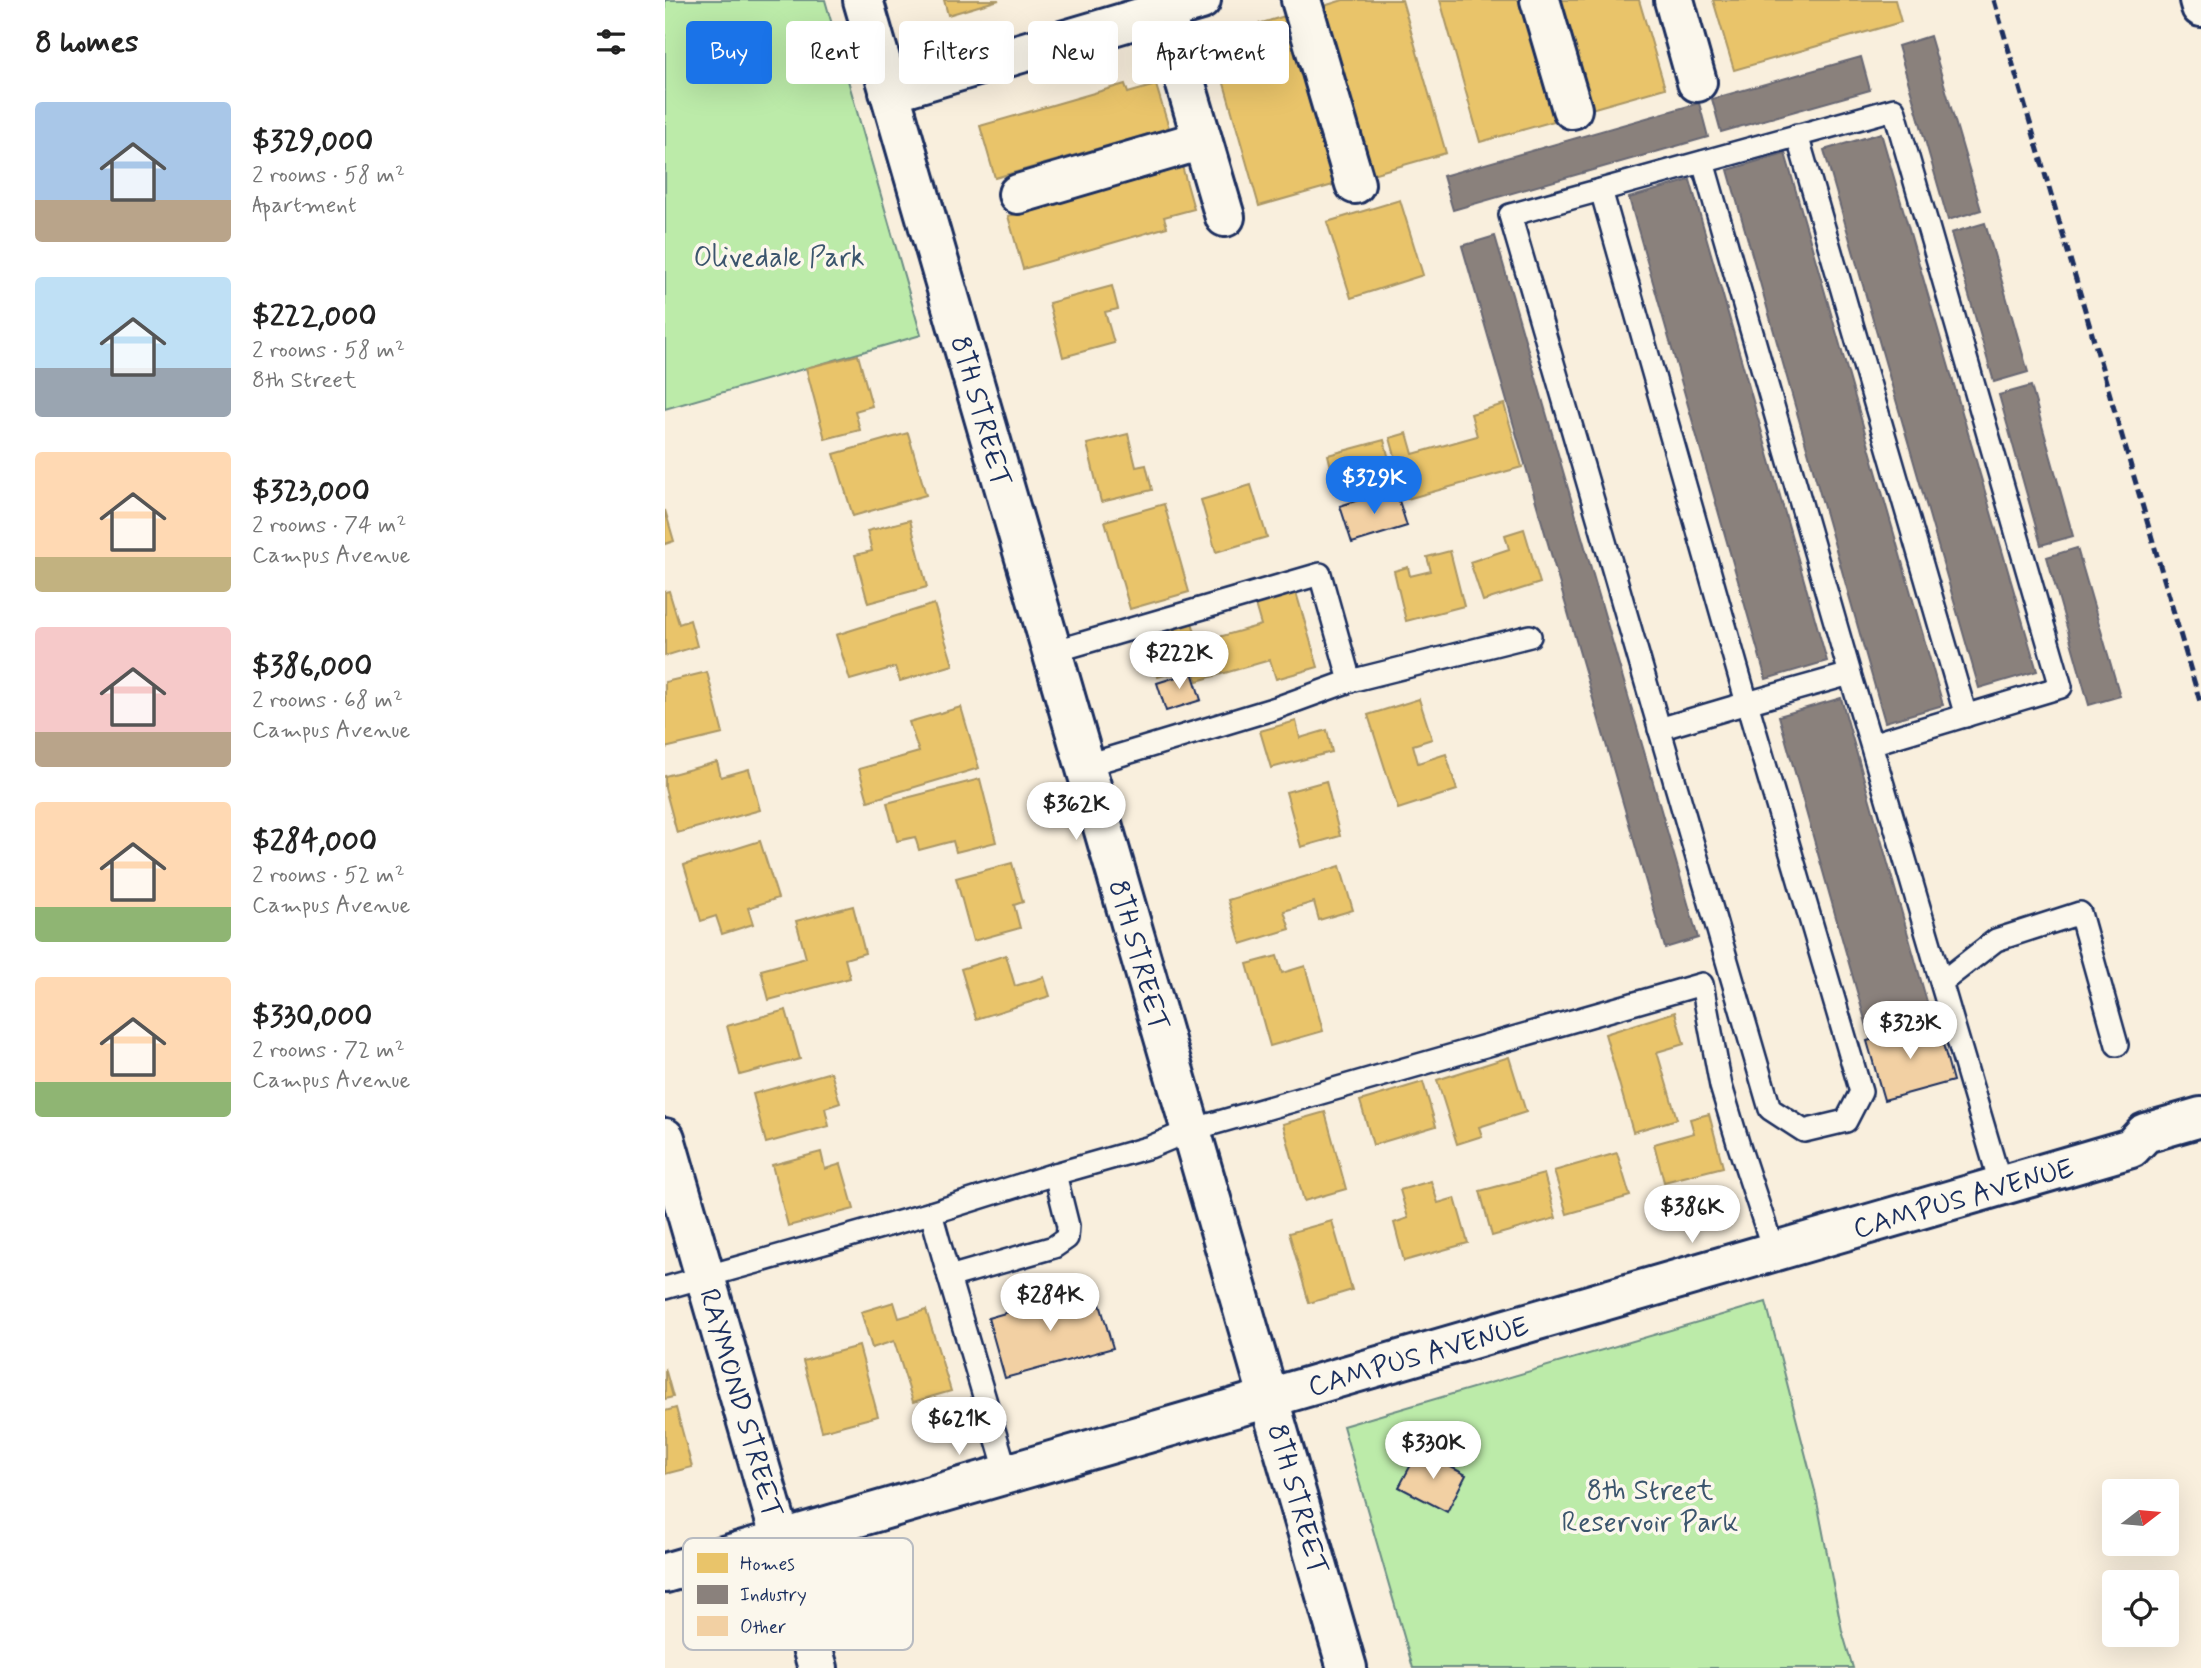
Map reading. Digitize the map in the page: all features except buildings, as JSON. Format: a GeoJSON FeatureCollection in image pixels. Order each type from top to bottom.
{"type":"FeatureCollection","features":[{"type":"Feature","properties":{"kind":"street","name":"8TH STREET"},"geometry":{"type":"LineString","coordinates":[[863,0],[1346,1668]]}},
{"type":"Feature","properties":{"kind":"street"},"geometry":{"type":"LineString","coordinates":[[889,92],[1163,6],[1201,0]]}},
{"type":"Feature","properties":{"kind":"street"},"geometry":{"type":"LineString","coordinates":[[1301,0],[1355,184]]}},
{"type":"Feature","properties":{"kind":"street"},"geometry":{"type":"LineString","coordinates":[[1540,0],[1572,109]]}},
{"type":"Feature","properties":{"kind":"street"},"geometry":{"type":"LineString","coordinates":[[1674,0],[1697,82]]}},
{"type":"Feature","properties":{"kind":"street"},"geometry":{"type":"LineString","coordinates":[[2199,0],[2201,7]]}},
{"type":"Feature","properties":{"kind":"street"},"geometry":{"type":"LineString","coordinates":[[1163,6],[1225,217]]}},
{"type":"Feature","properties":{"kind":"street"},"geometry":{"type":"LineString","coordinates":[[1018,194],[1202,139]]}},
{"type":"Feature","properties":{"kind":"street","name":"CAMPUS AVENUE"},"geometry":{"type":"LineString","coordinates":[[785,1538],[2131,1148],[2145,1133],[2201,1117]]}},
{"type":"Feature","properties":{"kind":"street","name":"RAYMOND STREET"},"geometry":{"type":"LineString","coordinates":[[665,1138],[782,1538]]}},
{"type":"Feature","properties":{"kind":"street","name":"CAMPUS AVENUE"},"geometry":{"type":"LineString","coordinates":[[2131,1148],[2150,1157],[2201,1142]]}},
{"type":"Feature","properties":{"kind":"street","name":"CAMPUS AVENUE"},"geometry":{"type":"LineString","coordinates":[[665,1573],[683,1568]]}},
{"type":"Feature","properties":{"kind":"street","name":"RAYMOND STREET"},"geometry":{"type":"LineString","coordinates":[[813,1650],[818,1668]]}},
{"type":"Feature","properties":{"kind":"lane"},"geometry":{"type":"LineString","coordinates":[[1601,190],[1861,1092],[1846,1121],[1804,1131],[1770,1109],[1510,215],[1894,108],[2061,687],[1871,744]]}},
{"type":"Feature","properties":{"kind":"lane"},"geometry":{"type":"LineString","coordinates":[[1797,135],[1966,716]]}},
{"type":"Feature","properties":{"kind":"lane"},"geometry":{"type":"LineString","coordinates":[[1703,162],[2001,1186]]}},
{"type":"Feature","properties":{"kind":"lane"},"geometry":{"type":"LineString","coordinates":[[1052,652],[1320,574],[1350,681]]}},
{"type":"Feature","properties":{"kind":"lane"},"geometry":{"type":"LineString","coordinates":[[1084,765],[1276,708],[1350,681],[1529,636]]}},
{"type":"Feature","properties":{"kind":"lane"},"geometry":{"type":"LineString","coordinates":[[1659,729],[1850,674]]}},
{"type":"Feature","properties":{"kind":"lane"},"geometry":{"type":"LineString","coordinates":[[1942,982],[1996,940],[2080,913],[2117,1045]]}},
{"type":"Feature","properties":{"kind":"lane"},"geometry":{"type":"LineString","coordinates":[[665,1288],[931,1213],[1150,1147],[1191,1130],[1702,984],[1721,1086],[1774,1252]]}},
{"type":"Feature","properties":{"kind":"lane"},"geometry":{"type":"LineString","coordinates":[[949,1277],[1054,1247],[1067,1238],[1068,1226],[1055,1174]]}},
{"type":"Feature","properties":{"kind":"lane"},"geometry":{"type":"LineString","coordinates":[[931,1213],[1007,1474]]}},
{"type":"Feature","properties":{"kind":"green space","name":"Olivedale Park"},"geometry":{"type":"Polygon","coordinates":[[[665,0],[825,0],[831,21],[786,21],[786,84],[849,84],[921,335],[665,409],[665,0]]]}},
{"type":"Feature","properties":{"kind":"green space","name":"8th Street Reservoir Park"},"geometry":{"type":"Polygon","coordinates":[[[1766,1302],[1815,1491],[1842,1631],[1853,1668],[1413,1668],[1343,1426],[1766,1302]]]}},
{"type":"Feature","properties":{"kind":"railway"},"geometry":{"type":"LineString","coordinates":[[1994,0],[2201,705]]}}]}
